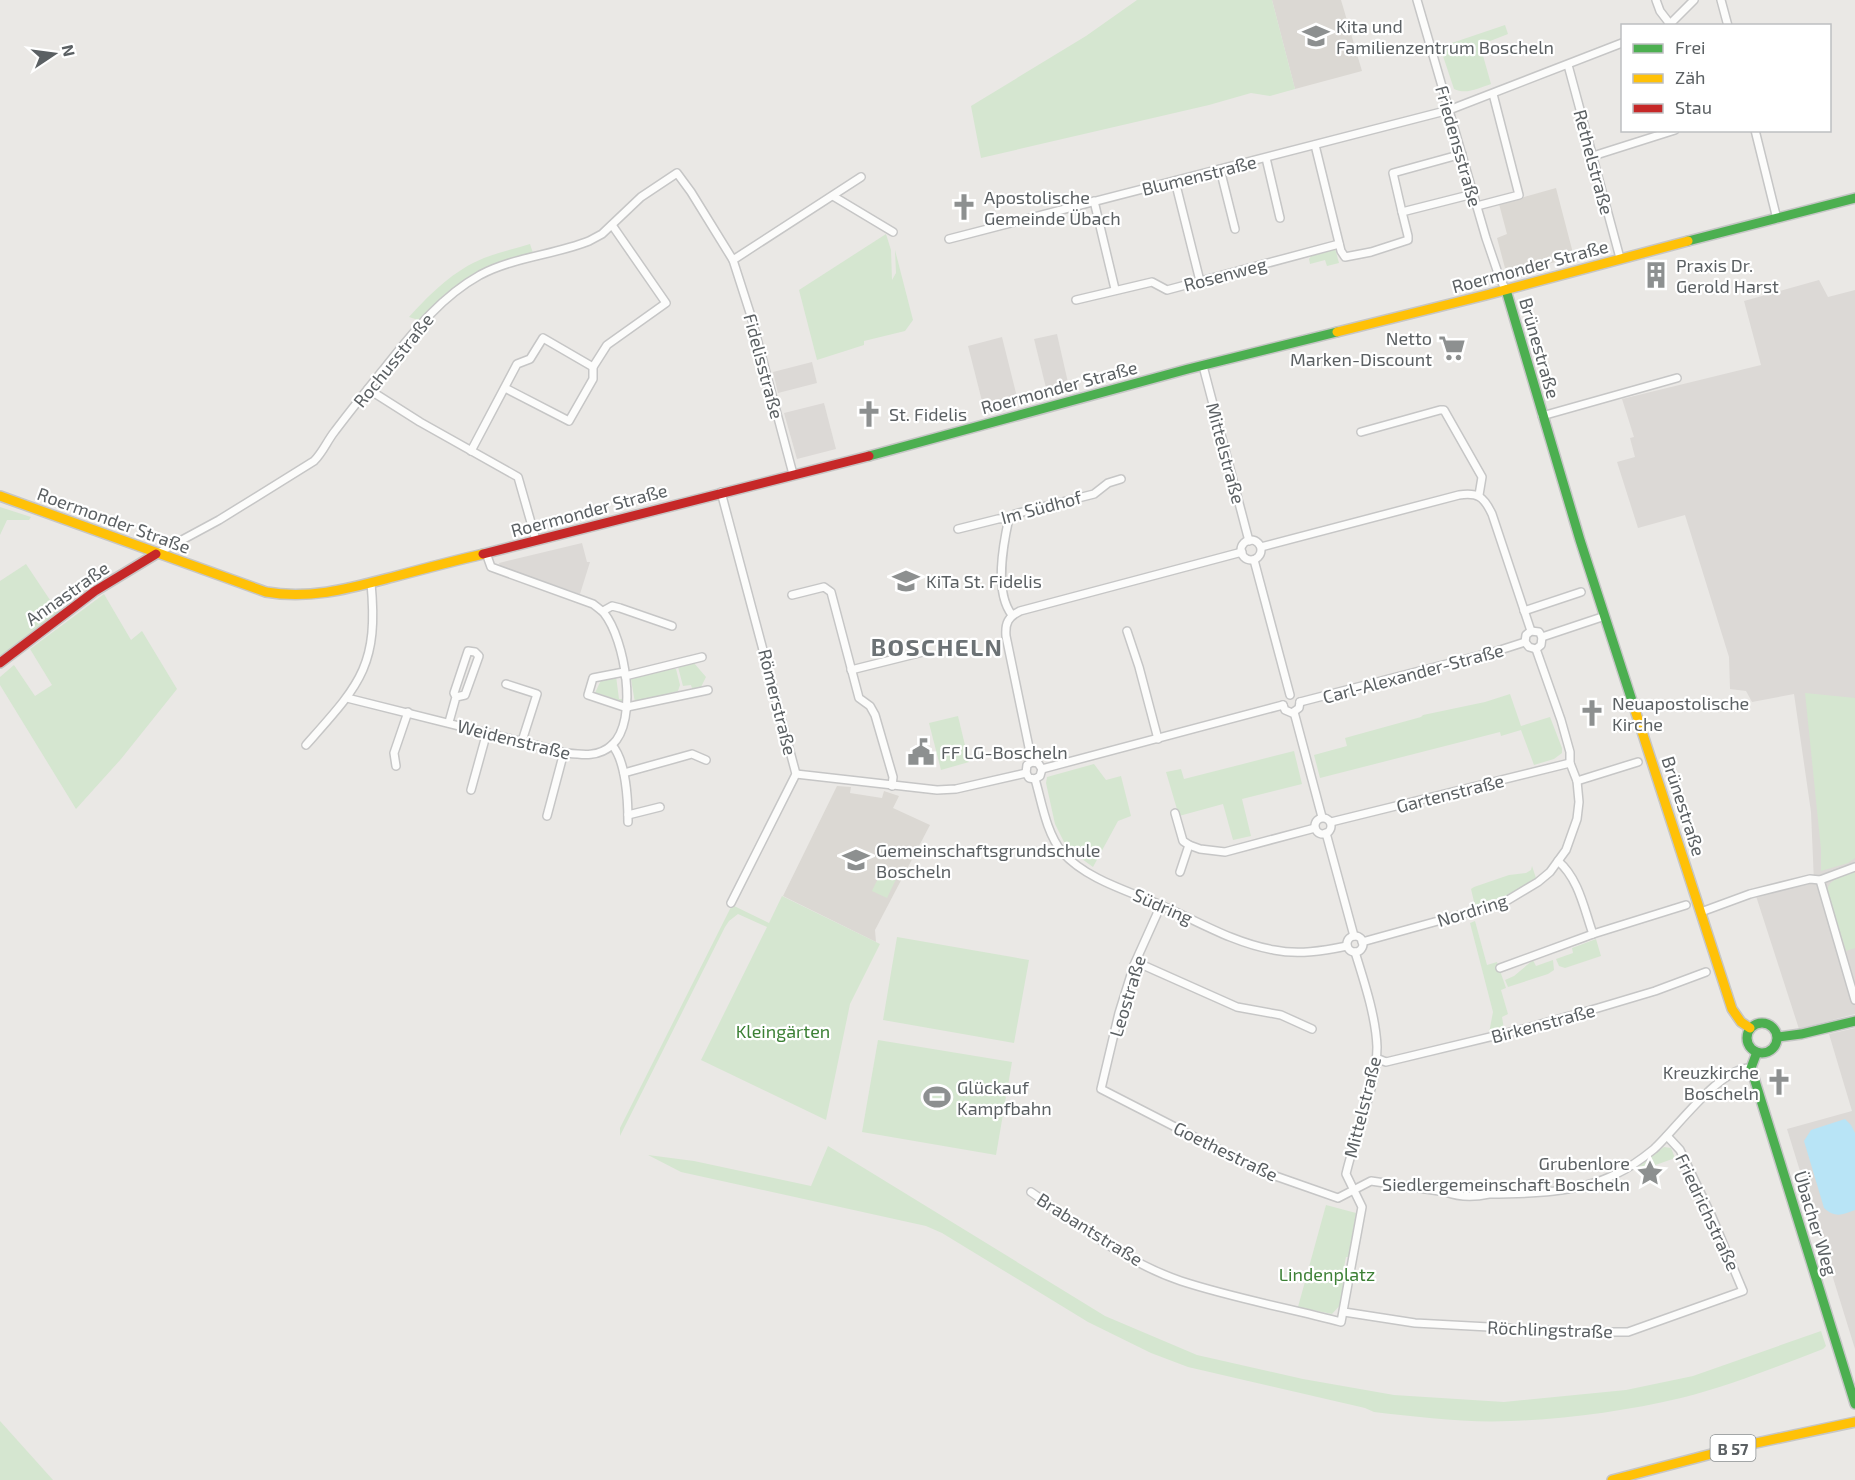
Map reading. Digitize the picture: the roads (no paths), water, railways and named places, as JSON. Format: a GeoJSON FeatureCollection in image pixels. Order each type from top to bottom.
{"type":"FeatureCollection","features":[{"type":"Feature","properties":{"kind":"main road","name":"Roermonder Straße"},"geometry":{"type":"LineString","coordinates":[[0,496],[156,554],[278,595],[322,594],[881,453],[1203,366],[1506,290],[1620,258],[1855,198]]}},
{"type":"Feature","properties":{"kind":"main road","name":"Brünestraße"},"geometry":{"type":"LineString","coordinates":[[1506,290],[1542,416],[1732,1009],[1741,1022],[1750,1028]]}},
{"type":"Feature","properties":{"kind":"main road","name":"Annastraße"},"geometry":{"type":"LineString","coordinates":[[0,663],[59,617],[156,554]]}},
{"type":"Feature","properties":{"kind":"main road"},"geometry":{"type":"LineString","coordinates":[[1778,1037],[1855,1021]]}},
{"type":"Feature","properties":{"kind":"main road"},"geometry":{"type":"LineString","coordinates":[[1757,1023],[1767,1023],[1774,1028],[1778,1037],[1772,1050],[1762,1053],[1757,1052],[1748,1042],[1750,1028],[1757,1023]]}},
{"type":"Feature","properties":{"kind":"main road"},"geometry":{"type":"LineString","coordinates":[[1751,1068],[1757,1052]]}},
{"type":"Feature","properties":{"kind":"main road","name":"Übacher Weg"},"geometry":{"type":"LineString","coordinates":[[1751,1068],[1855,1404]]}},
{"type":"Feature","properties":{"kind":"main road","name":"B 57"},"geometry":{"type":"LineString","coordinates":[[1612,1480],[1742,1446],[1855,1422]]}},
{"type":"Feature","properties":{"kind":"street","name":"Friedensstraße"},"geometry":{"type":"LineString","coordinates":[[1417,0],[1473,194],[1500,279],[1506,290]]}},
{"type":"Feature","properties":{"kind":"street"},"geometry":{"type":"LineString","coordinates":[[1656,0],[1668,24]]}},
{"type":"Feature","properties":{"kind":"street"},"geometry":{"type":"LineString","coordinates":[[1670,24],[1694,0]]}},
{"type":"Feature","properties":{"kind":"street"},"geometry":{"type":"LineString","coordinates":[[1721,0],[1727,24]]}},
{"type":"Feature","properties":{"kind":"street","name":"Blumenstraße"},"geometry":{"type":"LineString","coordinates":[[949,239],[1449,110],[1621,44]]}},
{"type":"Feature","properties":{"kind":"street","name":"Rethelstraße"},"geometry":{"type":"LineString","coordinates":[[1568,65],[1620,258]]}},
{"type":"Feature","properties":{"kind":"street"},"geometry":{"type":"LineString","coordinates":[[1477,206],[1519,195],[1493,94]]}},
{"type":"Feature","properties":{"kind":"street"},"geometry":{"type":"LineString","coordinates":[[1593,156],[1669,132]]}},
{"type":"Feature","properties":{"kind":"street"},"geometry":{"type":"LineString","coordinates":[[1755,132],[1777,219]]}},
{"type":"Feature","properties":{"kind":"street"},"geometry":{"type":"LineString","coordinates":[[1315,145],[1339,244],[1343,255],[1349,257],[1408,240],[1393,173],[1462,154]]}},
{"type":"Feature","properties":{"kind":"street"},"geometry":{"type":"LineString","coordinates":[[1266,158],[1280,218]]}},
{"type":"Feature","properties":{"kind":"street"},"geometry":{"type":"LineString","coordinates":[[1220,169],[1235,229]]}},
{"type":"Feature","properties":{"kind":"street","name":"Rochusstraße"},"geometry":{"type":"LineString","coordinates":[[156,554],[219,520],[314,461],[416,329],[439,305],[460,288],[501,266],[589,241],[612,225],[641,197],[676,173]]}},
{"type":"Feature","properties":{"kind":"street","name":"Fidelisstraße"},"geometry":{"type":"LineString","coordinates":[[676,173],[691,192],[733,260],[754,327],[793,474]]}},
{"type":"Feature","properties":{"kind":"street"},"geometry":{"type":"LineString","coordinates":[[733,260],[861,177]]}},
{"type":"Feature","properties":{"kind":"street"},"geometry":{"type":"LineString","coordinates":[[1175,181],[1200,281]]}},
{"type":"Feature","properties":{"kind":"street"},"geometry":{"type":"LineString","coordinates":[[1402,212],[1473,194]]}},
{"type":"Feature","properties":{"kind":"street"},"geometry":{"type":"LineString","coordinates":[[833,196],[894,232]]}},
{"type":"Feature","properties":{"kind":"street"},"geometry":{"type":"LineString","coordinates":[[1094,201],[1115,290]]}},
{"type":"Feature","properties":{"kind":"street"},"geometry":{"type":"LineString","coordinates":[[505,388],[569,421],[593,380],[593,367],[607,345],[666,303],[612,225]]}},
{"type":"Feature","properties":{"kind":"street","name":"Rosenweg"},"geometry":{"type":"LineString","coordinates":[[1076,300],[1152,282],[1167,290],[1339,244]]}},
{"type":"Feature","properties":{"kind":"street"},"geometry":{"type":"LineString","coordinates":[[471,451],[517,364],[530,359],[543,338],[593,367]]}},
{"type":"Feature","properties":{"kind":"street","name":"Mittelstraße"},"geometry":{"type":"LineString","coordinates":[[1203,366],[1249,541]]}},
{"type":"Feature","properties":{"kind":"street","name":"Brünestraße"},"geometry":{"type":"LineString","coordinates":[[1542,416],[1677,378]]}},
{"type":"Feature","properties":{"kind":"street"},"geometry":{"type":"LineString","coordinates":[[368,389],[518,477],[536,540]]}},
{"type":"Feature","properties":{"kind":"street"},"geometry":{"type":"LineString","coordinates":[[1361,432],[1444,410],[1482,477],[1479,495]]}},
{"type":"Feature","properties":{"kind":"street","name":"Im Südhof"},"geometry":{"type":"LineString","coordinates":[[958,530],[1094,494],[1108,483],[1121,479]]}},
{"type":"Feature","properties":{"kind":"street","name":"Römerstraße"},"geometry":{"type":"LineString","coordinates":[[721,492],[796,774],[731,903]]}},
{"type":"Feature","properties":{"kind":"street"},"geometry":{"type":"LineString","coordinates":[[1261,547],[1459,495],[1479,495],[1484,499],[1492,514],[1531,631]]}},
{"type":"Feature","properties":{"kind":"street"},"geometry":{"type":"LineString","coordinates":[[1009,518],[1004,549],[1002,590],[1005,606],[1012,615]]}},
{"type":"Feature","properties":{"kind":"street"},"geometry":{"type":"LineString","coordinates":[[1249,541],[1257,542],[1261,547],[1259,556],[1254,560],[1248,559],[1242,552],[1243,545],[1249,541]]}},
{"type":"Feature","properties":{"kind":"street"},"geometry":{"type":"LineString","coordinates":[[1032,762],[1006,636],[1008,620],[1012,615],[1242,552]]}},
{"type":"Feature","properties":{"kind":"street"},"geometry":{"type":"LineString","coordinates":[[486,554],[490,567],[593,604],[603,611],[615,632],[624,674],[627,708],[622,730],[612,745],[624,773],[628,818],[660,807]]}},
{"type":"Feature","properties":{"kind":"street"},"geometry":{"type":"LineString","coordinates":[[1254,560],[1290,695]]}},
{"type":"Feature","properties":{"kind":"street"},"geometry":{"type":"LineString","coordinates":[[306,745],[347,698],[364,670],[372,641],[371,583]]}},
{"type":"Feature","properties":{"kind":"street"},"geometry":{"type":"LineString","coordinates":[[792,595],[824,587],[831,592],[859,698],[870,706],[875,715],[893,777],[892,786]]}},
{"type":"Feature","properties":{"kind":"street"},"geometry":{"type":"LineString","coordinates":[[1524,611],[1581,592]]}},
{"type":"Feature","properties":{"kind":"street"},"geometry":{"type":"LineString","coordinates":[[603,611],[612,606],[672,626]]}},
{"type":"Feature","properties":{"kind":"street"},"geometry":{"type":"LineString","coordinates":[[1542,637],[1605,616]]}},
{"type":"Feature","properties":{"kind":"street"},"geometry":{"type":"LineString","coordinates":[[1127,631],[1158,739]]}},
{"type":"Feature","properties":{"kind":"street"},"geometry":{"type":"LineString","coordinates":[[1531,631],[1539,632],[1542,637],[1541,645],[1536,649],[1529,647],[1525,642],[1526,635],[1531,631]]}},
{"type":"Feature","properties":{"kind":"street","name":"Carl-Alexander-Straße"},"geometry":{"type":"LineString","coordinates":[[1300,702],[1484,655],[1525,642]]}},
{"type":"Feature","properties":{"kind":"street","name":"Nordring"},"geometry":{"type":"LineString","coordinates":[[1362,942],[1503,903],[1534,886],[1558,861],[1572,835],[1577,819],[1579,802],[1577,781],[1570,763],[1566,736],[1536,649]]}},
{"type":"Feature","properties":{"kind":"street"},"geometry":{"type":"LineString","coordinates":[[449,722],[456,697],[454,693],[468,651],[475,651],[479,656],[465,695],[456,697]]}},
{"type":"Feature","properties":{"kind":"street"},"geometry":{"type":"LineString","coordinates":[[851,670],[923,652]]}},
{"type":"Feature","properties":{"kind":"street"},"geometry":{"type":"LineString","coordinates":[[702,657],[624,674],[593,678],[588,695],[627,708],[708,690]]}},
{"type":"Feature","properties":{"kind":"street"},"geometry":{"type":"LineString","coordinates":[[506,684],[537,694],[522,741]]}},
{"type":"Feature","properties":{"kind":"street"},"geometry":{"type":"LineString","coordinates":[[1290,695],[1297,697],[1300,702],[1299,708],[1294,712],[1287,712],[1283,705],[1284,699],[1290,695]]}},
{"type":"Feature","properties":{"kind":"street","name":"Weidenstraße"},"geometry":{"type":"LineString","coordinates":[[347,698],[564,753],[587,755],[601,752],[612,745]]}},
{"type":"Feature","properties":{"kind":"street"},"geometry":{"type":"LineString","coordinates":[[1042,769],[1283,705]]}},
{"type":"Feature","properties":{"kind":"street"},"geometry":{"type":"LineString","coordinates":[[396,766],[394,753],[408,712]]}},
{"type":"Feature","properties":{"kind":"street"},"geometry":{"type":"LineString","coordinates":[[1294,712],[1322,817]]}},
{"type":"Feature","properties":{"kind":"street"},"geometry":{"type":"LineString","coordinates":[[471,790],[487,732]]}},
{"type":"Feature","properties":{"kind":"street"},"geometry":{"type":"LineString","coordinates":[[547,816],[564,753]]}},
{"type":"Feature","properties":{"kind":"street"},"geometry":{"type":"LineString","coordinates":[[624,773],[692,754],[706,760]]}},
{"type":"Feature","properties":{"kind":"street"},"geometry":{"type":"LineString","coordinates":[[1032,762],[1038,764],[1042,769],[1042,774],[1035,779],[1029,778],[1026,773],[1026,767],[1032,762]]}},
{"type":"Feature","properties":{"kind":"street"},"geometry":{"type":"LineString","coordinates":[[1577,781],[1638,762]]}},
{"type":"Feature","properties":{"kind":"street","name":"Gartenstraße"},"geometry":{"type":"LineString","coordinates":[[1331,822],[1570,763]]}},
{"type":"Feature","properties":{"kind":"street"},"geometry":{"type":"LineString","coordinates":[[796,774],[930,790],[956,789],[1026,773]]}},
{"type":"Feature","properties":{"kind":"street","name":"Südring"},"geometry":{"type":"LineString","coordinates":[[1035,779],[1050,832],[1064,853],[1095,876],[1235,939],[1263,948],[1311,952],[1347,946]]}},
{"type":"Feature","properties":{"kind":"street"},"geometry":{"type":"LineString","coordinates":[[1175,813],[1183,841],[1200,849],[1225,852],[1315,828]]}},
{"type":"Feature","properties":{"kind":"street"},"geometry":{"type":"LineString","coordinates":[[1322,817],[1331,822],[1331,829],[1326,833],[1320,833],[1315,828],[1316,821],[1322,817]]}},
{"type":"Feature","properties":{"kind":"street"},"geometry":{"type":"LineString","coordinates":[[1326,833],[1354,936]]}},
{"type":"Feature","properties":{"kind":"street"},"geometry":{"type":"LineString","coordinates":[[1180,872],[1189,845]]}},
{"type":"Feature","properties":{"kind":"street"},"geometry":{"type":"LineString","coordinates":[[1558,861],[1573,878],[1593,934]]}},
{"type":"Feature","properties":{"kind":"street"},"geometry":{"type":"LineString","coordinates":[[1701,912],[1750,894],[1810,879],[1820,880],[1855,867]]}},
{"type":"Feature","properties":{"kind":"street"},"geometry":{"type":"LineString","coordinates":[[1820,880],[1855,1000]]}},
{"type":"Feature","properties":{"kind":"street","name":"Leostraße"},"geometry":{"type":"LineString","coordinates":[[1101,1089],[1119,1013],[1136,962],[1161,905]]}},
{"type":"Feature","properties":{"kind":"street"},"geometry":{"type":"LineString","coordinates":[[1500,968],[1593,934],[1686,905]]}},
{"type":"Feature","properties":{"kind":"street"},"geometry":{"type":"LineString","coordinates":[[1354,936],[1359,937],[1362,942],[1360,950],[1355,952],[1347,946],[1348,939],[1354,936]]}},
{"type":"Feature","properties":{"kind":"street","name":"Mittelstraße"},"geometry":{"type":"LineString","coordinates":[[1354,1191],[1346,1174],[1362,1118],[1377,1045],[1371,1010],[1355,952]]}},
{"type":"Feature","properties":{"kind":"street"},"geometry":{"type":"LineString","coordinates":[[1136,962],[1238,1007],[1281,1015],[1312,1029]]}},
{"type":"Feature","properties":{"kind":"street","name":"Birkenstraße"},"geometry":{"type":"LineString","coordinates":[[1376,1058],[1386,1062],[1527,1028],[1655,991],[1707,972]]}},
{"type":"Feature","properties":{"kind":"street","name":"Goethestraße"},"geometry":{"type":"LineString","coordinates":[[1101,1089],[1261,1171],[1338,1198],[1371,1181],[1453,1195],[1480,1196],[1548,1192],[1572,1188],[1612,1176],[1653,1149],[1728,1075],[1743,1068],[1751,1068]]}},
{"type":"Feature","properties":{"kind":"street","name":"Friedrichstraße"},"geometry":{"type":"LineString","coordinates":[[1667,1136],[1680,1150],[1726,1247],[1743,1291]]}},
{"type":"Feature","properties":{"kind":"street"},"geometry":{"type":"LineString","coordinates":[[1344,1312],[1362,1207],[1354,1191]]}},
{"type":"Feature","properties":{"kind":"street","name":"Brabantstraße"},"geometry":{"type":"LineString","coordinates":[[1031,1192],[1105,1243],[1147,1266],[1182,1281],[1341,1322],[1344,1312]]}},
{"type":"Feature","properties":{"kind":"street","name":"Röchlingstraße"},"geometry":{"type":"LineString","coordinates":[[1344,1312],[1415,1323],[1628,1332],[1743,1291]]}},
{"type":"Feature","properties":{"kind":"water"},"geometry":{"type":"Polygon","coordinates":[[[1845,1119],[1855,1133],[1855,1210],[1835,1214],[1824,1208],[1804,1141],[1811,1130],[1845,1119]]]}},
{"type":"Feature","properties":{"kind":"place","name":"Kita und Familienzentrum Boscheln"},"geometry":{"type":"Point","coordinates":[1316,36]}},
{"type":"Feature","properties":{"kind":"place","name":"Apostolische Gemeinde Übach"},"geometry":{"type":"Point","coordinates":[964,207]}},
{"type":"Feature","properties":{"kind":"place","name":"Praxis Dr. Gerold Harst"},"geometry":{"type":"Point","coordinates":[1656,275]}},
{"type":"Feature","properties":{"kind":"place","name":"Netto Marken-Discount"},"geometry":{"type":"Point","coordinates":[1452,348]}},
{"type":"Feature","properties":{"kind":"place","name":"St. Fidelis"},"geometry":{"type":"Point","coordinates":[869,414]}},
{"type":"Feature","properties":{"kind":"place","name":"KiTa St. Fidelis"},"geometry":{"type":"Point","coordinates":[906,581]}},
{"type":"Feature","properties":{"kind":"place","name":"Neuapostolische Kirche"},"geometry":{"type":"Point","coordinates":[1592,713]}},
{"type":"Feature","properties":{"kind":"place","name":"FF LG-Boscheln"},"geometry":{"type":"Point","coordinates":[921,752]}},
{"type":"Feature","properties":{"kind":"place","name":"Gemeinschaftsgrundschule Boscheln"},"geometry":{"type":"Point","coordinates":[856,860]}},
{"type":"Feature","properties":{"kind":"place","name":"Kreuzkirche Boscheln"},"geometry":{"type":"Point","coordinates":[1779,1082]}},
{"type":"Feature","properties":{"kind":"place","name":"Glückauf Kampfbahn"},"geometry":{"type":"Point","coordinates":[937,1097]}},
{"type":"Feature","properties":{"kind":"place","name":"Grubenlore Siedlergemeinschaft Boscheln"},"geometry":{"type":"Point","coordinates":[1650,1173]}},
{"type":"Feature","properties":{"kind":"district","name":"BOSCHELN"},"geometry":{"type":"Point","coordinates":[937,646]}},
{"type":"Feature","properties":{"kind":"park label","name":"Kleingärten"},"geometry":{"type":"Point","coordinates":[783,1031]}},
{"type":"Feature","properties":{"kind":"park label","name":"Lindenplatz"},"geometry":{"type":"Point","coordinates":[1327,1274]}}]}
